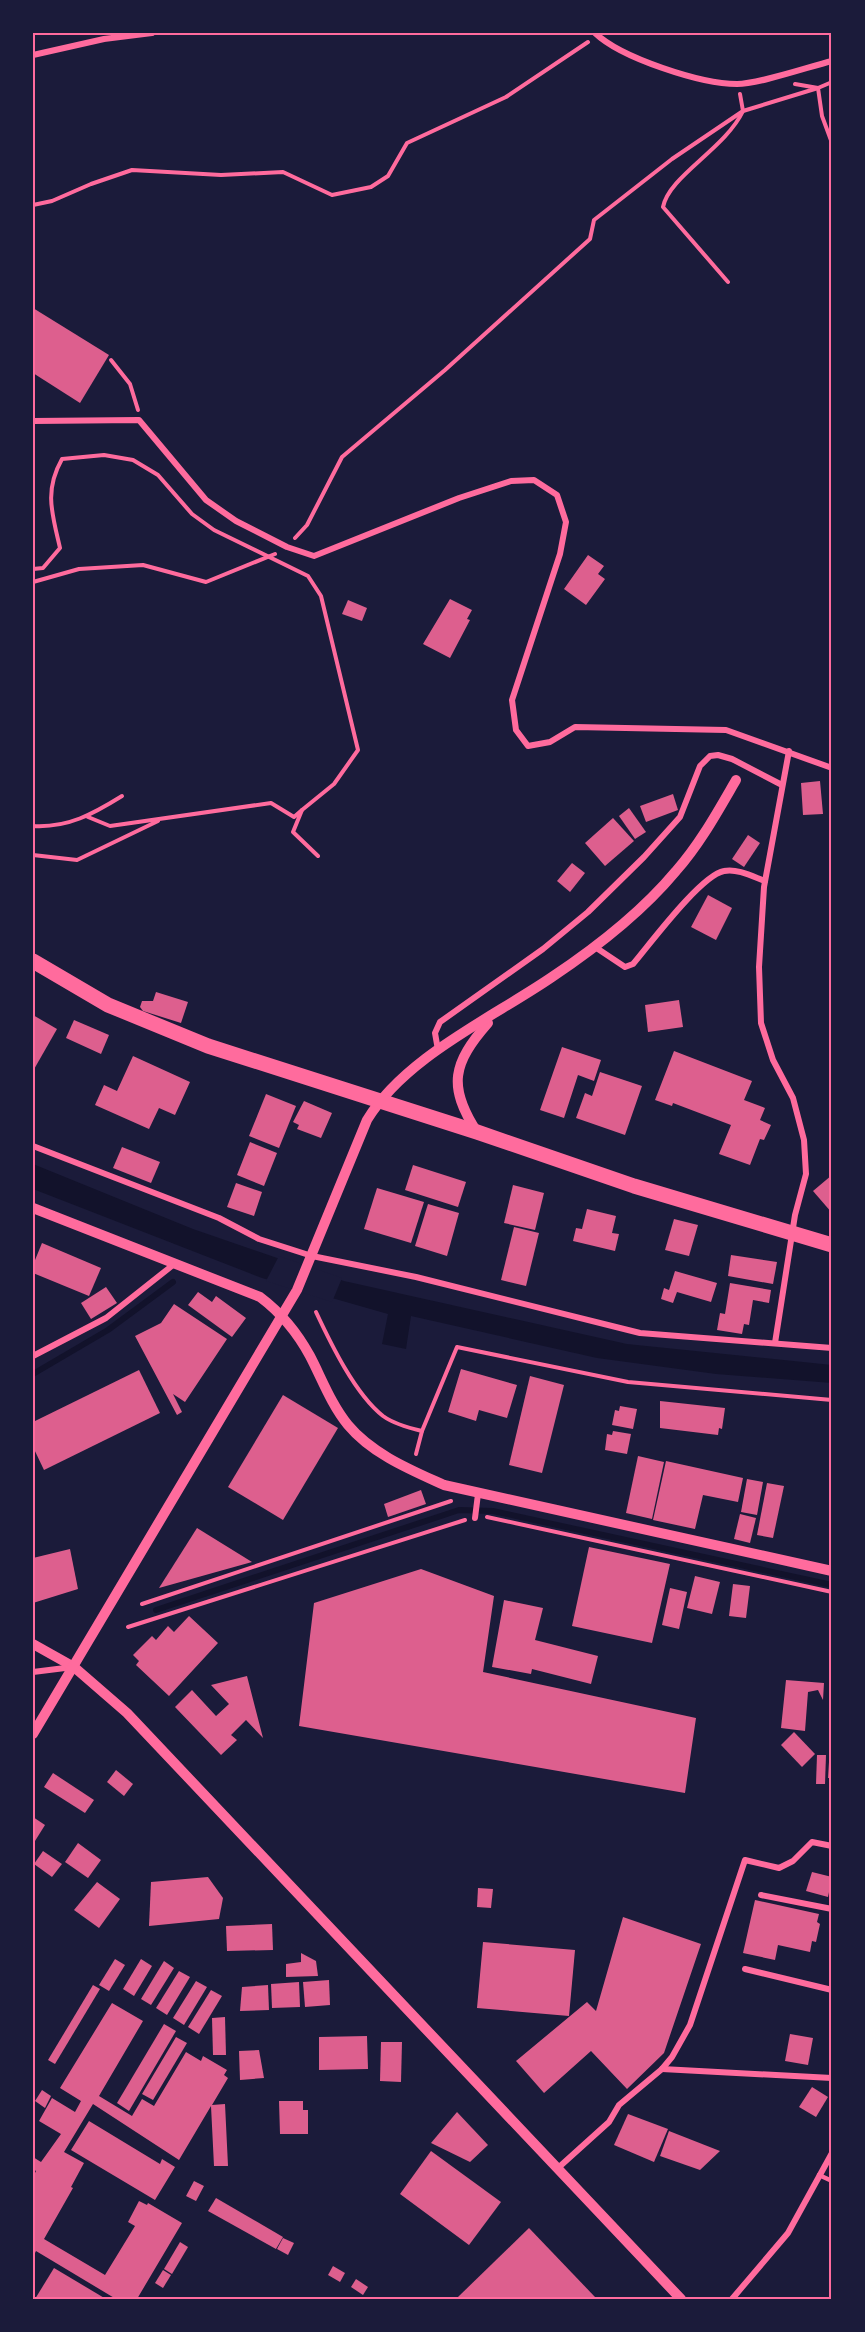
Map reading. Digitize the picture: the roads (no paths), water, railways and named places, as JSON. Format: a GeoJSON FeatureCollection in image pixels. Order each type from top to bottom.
{"type":"FeatureCollection","features":[{"type":"Feature","properties":{"kind":"main road"},"geometry":{"type":"LineString","coordinates":[[33,961],[108,1005],[208,1046],[477,1132],[634,1186],[832,1245]]}},
{"type":"Feature","properties":{"kind":"street"},"geometry":{"type":"LineString","coordinates":[[33,55],[104,39],[152,33]]}},
{"type":"Feature","properties":{"kind":"street"},"geometry":{"type":"LineString","coordinates":[[596,34],[661,68],[703,80],[739,84],[832,62]]}},
{"type":"Feature","properties":{"kind":"street"},"geometry":{"type":"LineString","coordinates":[[33,421],[139,420],[206,500],[236,521],[287,547],[314,556],[459,498],[511,481],[534,480],[557,495],[566,522],[560,554],[512,700],[516,730],[528,746],[550,742],[575,727],[726,730],[832,768]]}},
{"type":"Feature","properties":{"kind":"street"},"geometry":{"type":"LineString","coordinates":[[774,1343],[806,1174],[804,1140],[793,1098],[773,1060],[761,1023],[759,968],[765,880],[789,751]]}},
{"type":"Feature","properties":{"kind":"street"},"geometry":{"type":"LineString","coordinates":[[438,1050],[435,1033],[440,1022],[588,912],[659,842],[680,817],[700,766],[710,756],[718,754],[732,759],[782,784]]}},
{"type":"Feature","properties":{"kind":"street"},"geometry":{"type":"LineString","coordinates":[[33,1734],[297,1290],[367,1120],[379,1101],[396,1083],[438,1050],[595,947],[634,915],[677,871],[710,825],[736,780]]}},
{"type":"Feature","properties":{"kind":"street"},"geometry":{"type":"LineString","coordinates":[[595,947],[625,967],[633,964],[676,913],[712,877],[724,871],[736,871],[765,880]]}},
{"type":"Feature","properties":{"kind":"street"},"geometry":{"type":"LineString","coordinates":[[477,1132],[462,1109],[458,1094],[461,1059],[473,1040],[496,1014]]}},
{"type":"Feature","properties":{"kind":"street"},"geometry":{"type":"LineString","coordinates":[[33,1146],[219,1218],[259,1239],[310,1260],[416,1277],[640,1333],[832,1348]]}},
{"type":"Feature","properties":{"kind":"street"},"geometry":{"type":"LineString","coordinates":[[33,1208],[173,1265],[260,1297],[282,1317],[309,1353],[334,1406],[358,1436],[415,1472],[475,1496],[832,1571]]}},
{"type":"Feature","properties":{"kind":"street"},"geometry":{"type":"LineString","coordinates":[[33,1356],[106,1318],[173,1265]]}},
{"type":"Feature","properties":{"kind":"street"},"geometry":{"type":"LineString","coordinates":[[475,1496],[475,1516]]}},
{"type":"Feature","properties":{"kind":"street"},"geometry":{"type":"LineString","coordinates":[[33,1644],[74,1667],[127,1713],[681,2299]]}},
{"type":"Feature","properties":{"kind":"street"},"geometry":{"type":"LineString","coordinates":[[33,1672],[74,1667]]}},
{"type":"Feature","properties":{"kind":"street"},"geometry":{"type":"LineString","coordinates":[[558,2168],[609,2122],[619,2105],[663,2069],[690,2025],[745,1860],[779,1868],[793,1861],[812,1842],[832,1846]]}},
{"type":"Feature","properties":{"kind":"street"},"geometry":{"type":"LineString","coordinates":[[761,1895],[832,1909]]}},
{"type":"Feature","properties":{"kind":"street"},"geometry":{"type":"LineString","coordinates":[[745,1969],[832,1990]]}},
{"type":"Feature","properties":{"kind":"street"},"geometry":{"type":"LineString","coordinates":[[663,2069],[832,2078]]}},
{"type":"Feature","properties":{"kind":"street"},"geometry":{"type":"LineString","coordinates":[[732,2299],[788,2233],[832,2153]]}},
{"type":"Feature","properties":{"kind":"lane"},"geometry":{"type":"LineString","coordinates":[[819,2175],[832,2181]]}},
{"type":"Feature","properties":{"kind":"waterway"},"geometry":{"type":"LineString","coordinates":[[33,1374],[108,1330],[173,1282]]}},
{"type":"Feature","properties":{"kind":"waterway"},"geometry":{"type":"LineString","coordinates":[[156,1610],[459,1510],[493,1511],[832,1585]]}}]}
